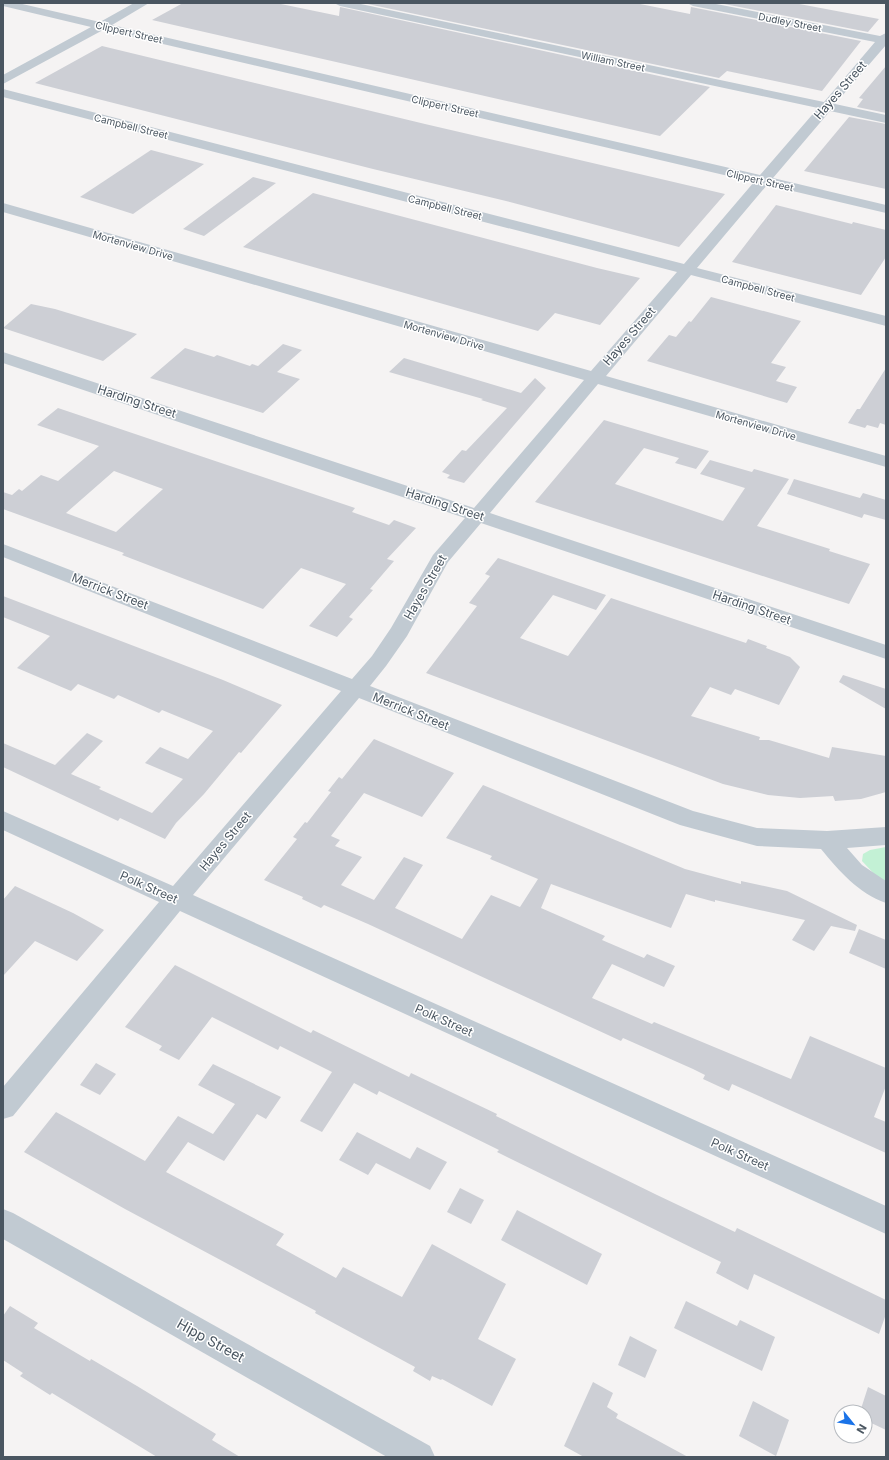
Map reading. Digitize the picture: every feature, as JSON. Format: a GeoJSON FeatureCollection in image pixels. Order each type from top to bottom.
{"type":"FeatureCollection","features":[{"type":"Feature","properties":{"kind":"street","name":"Clippert Street"},"geometry":{"type":"LineString","coordinates":[[3,3],[886,209]]}},
{"type":"Feature","properties":{"kind":"street"},"geometry":{"type":"LineString","coordinates":[[3,80],[143,3]]}},
{"type":"Feature","properties":{"kind":"street","name":"William Street"},"geometry":{"type":"LineString","coordinates":[[340,3],[886,119]]}},
{"type":"Feature","properties":{"kind":"street","name":"Dudley Street"},"geometry":{"type":"LineString","coordinates":[[693,3],[885,40]]}},
{"type":"Feature","properties":{"kind":"street","name":"Hayes Street"},"geometry":{"type":"LineString","coordinates":[[3,1107],[176,899],[389,648],[440,559],[477,514],[506,483],[593,378],[762,180],[885,40]]}},
{"type":"Feature","properties":{"kind":"street","name":"Campbell Street"},"geometry":{"type":"LineString","coordinates":[[3,93],[886,321]]}},
{"type":"Feature","properties":{"kind":"street","name":"Mortenview Drive"},"geometry":{"type":"LineString","coordinates":[[3,207],[886,462]]}},
{"type":"Feature","properties":{"kind":"street","name":"Harding Street"},"geometry":{"type":"LineString","coordinates":[[3,357],[477,514],[886,652]]}},
{"type":"Feature","properties":{"kind":"street","name":"Merrick Street"},"geometry":{"type":"LineString","coordinates":[[3,550],[688,819],[757,837],[827,840],[886,836]]}},
{"type":"Feature","properties":{"kind":"street","name":"Polk Street"},"geometry":{"type":"LineString","coordinates":[[3,820],[886,1220]]}},
{"type":"Feature","properties":{"kind":"street"},"geometry":{"type":"LineString","coordinates":[[827,840],[854,872],[886,893]]}},
{"type":"Feature","properties":{"kind":"street","name":"Hipp Street"},"geometry":{"type":"LineString","coordinates":[[3,1223],[418,1457]]}},
{"type":"Feature","properties":{"kind":"green space"},"geometry":{"type":"Polygon","coordinates":[[[886,847],[886,882],[877,877],[862,861],[863,854],[870,850],[886,847]]]}},
{"type":"Feature","properties":{"kind":"building"},"geometry":{"type":"Polygon","coordinates":[[[183,3],[276,3],[339,16],[340,7],[710,87],[660,136],[152,20],[183,3]]]}},
{"type":"Feature","properties":{"kind":"building"},"geometry":{"type":"Polygon","coordinates":[[[363,3],[635,3],[690,14],[691,7],[861,41],[822,91],[727,71],[719,78],[363,3]]]}},
{"type":"Feature","properties":{"kind":"building"},"geometry":{"type":"Polygon","coordinates":[[[719,3],[794,3],[879,19],[868,32],[719,3]]]}},
{"type":"Feature","properties":{"kind":"building"},"geometry":{"type":"Polygon","coordinates":[[[102,46],[425,124],[725,194],[679,247],[506,201],[373,169],[35,83],[102,46]]]}},
{"type":"Feature","properties":{"kind":"building"},"geometry":{"type":"Polygon","coordinates":[[[886,66],[886,113],[857,107],[863,99],[859,98],[886,66]]]}},
{"type":"Feature","properties":{"kind":"building"},"geometry":{"type":"Polygon","coordinates":[[[849,117],[886,124],[886,189],[804,171],[849,117]]]}},
{"type":"Feature","properties":{"kind":"building"},"geometry":{"type":"Polygon","coordinates":[[[151,150],[204,164],[133,214],[80,197],[151,150]]]}},
{"type":"Feature","properties":{"kind":"building"},"geometry":{"type":"Polygon","coordinates":[[[253,177],[276,183],[204,236],[183,229],[253,177]]]}},
{"type":"Feature","properties":{"kind":"building"},"geometry":{"type":"Polygon","coordinates":[[[313,193],[640,278],[600,325],[555,313],[538,331],[243,247],[313,193]]]}},
{"type":"Feature","properties":{"kind":"building"},"geometry":{"type":"Polygon","coordinates":[[[776,205],[852,224],[853,222],[886,230],[886,257],[861,295],[732,262],[776,205]]]}},
{"type":"Feature","properties":{"kind":"building"},"geometry":{"type":"Polygon","coordinates":[[[711,297],[801,321],[771,363],[786,367],[776,381],[797,387],[787,403],[647,361],[669,335],[676,337],[689,321],[691,322],[711,297]]]}},
{"type":"Feature","properties":{"kind":"building"},"geometry":{"type":"Polygon","coordinates":[[[31,304],[55,309],[137,334],[103,361],[3,328],[31,304]]]}},
{"type":"Feature","properties":{"kind":"building"},"geometry":{"type":"Polygon","coordinates":[[[283,344],[302,350],[277,372],[300,379],[263,413],[150,378],[185,348],[214,357],[217,355],[250,366],[252,364],[258,366],[283,344]]]}},
{"type":"Feature","properties":{"kind":"building"},"geometry":{"type":"Polygon","coordinates":[[[404,358],[521,393],[535,378],[546,388],[464,483],[447,478],[450,475],[442,472],[462,450],[466,451],[507,408],[481,400],[483,399],[389,372],[404,358]]]}},
{"type":"Feature","properties":{"kind":"building"},"geometry":{"type":"Polygon","coordinates":[[[886,368],[886,425],[880,423],[878,428],[867,425],[865,428],[848,423],[857,409],[860,409],[886,368]]]}},
{"type":"Feature","properties":{"kind":"building"},"geometry":{"type":"Polygon","coordinates":[[[58,408],[355,508],[352,512],[389,525],[394,520],[416,528],[387,559],[394,561],[370,589],[373,590],[349,617],[353,619],[337,637],[309,626],[346,584],[301,568],[263,609],[122,555],[124,553],[3,509],[3,492],[12,495],[19,489],[22,491],[41,475],[58,481],[99,446],[37,425],[58,408]],[[114,471],[66,513],[116,532],[163,489],[114,471]]]}},
{"type":"Feature","properties":{"kind":"building"},"geometry":{"type":"Polygon","coordinates":[[[604,420],[709,451],[696,469],[675,463],[679,458],[644,448],[615,484],[723,521],[745,488],[700,474],[710,460],[752,472],[754,469],[789,479],[757,526],[830,549],[829,551],[870,564],[849,604],[535,502],[604,420]]]}},
{"type":"Feature","properties":{"kind":"building"},"geometry":{"type":"Polygon","coordinates":[[[794,479],[860,498],[863,493],[886,500],[886,520],[864,514],[862,518],[787,494],[794,479]]]}},
{"type":"Feature","properties":{"kind":"building"},"geometry":{"type":"Polygon","coordinates":[[[498,558],[606,595],[596,610],[553,595],[520,638],[568,656],[611,598],[746,643],[748,639],[790,657],[800,667],[779,705],[735,689],[731,695],[710,687],[691,716],[760,737],[759,740],[769,740],[829,758],[832,747],[886,756],[886,792],[861,799],[835,801],[833,796],[800,798],[768,795],[723,784],[426,673],[477,606],[469,603],[490,576],[485,574],[498,558]]]}},
{"type":"Feature","properties":{"kind":"building"},"geometry":{"type":"Polygon","coordinates":[[[3,596],[223,680],[282,705],[241,753],[239,752],[204,794],[176,823],[165,839],[120,818],[118,821],[3,767],[3,743],[55,765],[87,733],[103,741],[71,774],[101,787],[99,789],[152,813],[183,779],[145,763],[160,747],[188,759],[213,731],[162,710],[159,713],[118,695],[114,699],[78,684],[71,691],[17,668],[50,636],[3,617],[3,596]]]}},
{"type":"Feature","properties":{"kind":"building"},"geometry":{"type":"Polygon","coordinates":[[[843,675],[886,689],[886,709],[839,682],[843,675]]]}},
{"type":"Feature","properties":{"kind":"building"},"geometry":{"type":"Polygon","coordinates":[[[374,739],[454,773],[422,817],[364,793],[331,836],[340,840],[335,846],[362,857],[341,885],[374,900],[404,857],[423,865],[395,908],[462,939],[491,895],[520,907],[538,879],[490,859],[492,856],[446,838],[483,785],[685,869],[741,884],[741,881],[787,891],[857,925],[855,931],[831,926],[814,951],[792,940],[805,920],[715,900],[715,902],[686,894],[671,928],[551,884],[541,908],[605,936],[602,940],[644,958],[647,954],[675,966],[664,987],[612,964],[592,998],[652,1024],[654,1022],[791,1079],[810,1036],[886,1068],[886,1086],[874,1117],[886,1122],[886,1153],[732,1084],[729,1091],[703,1079],[705,1075],[693,1069],[623,1038],[621,1041],[368,924],[324,905],[321,908],[302,899],[303,897],[264,880],[297,839],[293,837],[305,822],[307,823],[331,792],[328,791],[339,777],[342,779],[374,739]]]}},
{"type":"Feature","properties":{"kind":"building"},"geometry":{"type":"Polygon","coordinates":[[[15,886],[73,913],[104,930],[77,961],[35,941],[3,976],[3,900],[15,886]]]}},
{"type":"Feature","properties":{"kind":"building"},"geometry":{"type":"Polygon","coordinates":[[[859,929],[886,940],[886,969],[849,953],[859,929]]]}},
{"type":"Feature","properties":{"kind":"building"},"geometry":{"type":"Polygon","coordinates":[[[175,965],[311,1033],[313,1030],[409,1077],[411,1073],[497,1114],[496,1116],[657,1195],[735,1232],[737,1228],[886,1300],[886,1314],[879,1334],[754,1274],[748,1290],[716,1273],[721,1262],[497,1152],[499,1150],[379,1091],[377,1095],[354,1083],[322,1132],[300,1121],[332,1072],[280,1046],[278,1050],[212,1017],[179,1060],[159,1050],[162,1046],[125,1027],[175,965]]]}},
{"type":"Feature","properties":{"kind":"building"},"geometry":{"type":"Polygon","coordinates":[[[96,1063],[116,1074],[100,1095],[80,1085],[96,1063]]]}},
{"type":"Feature","properties":{"kind":"building"},"geometry":{"type":"Polygon","coordinates":[[[213,1064],[281,1097],[266,1119],[257,1114],[224,1161],[188,1142],[166,1172],[284,1234],[276,1245],[336,1278],[343,1267],[402,1297],[432,1244],[506,1284],[478,1339],[516,1359],[492,1406],[442,1379],[441,1380],[432,1376],[430,1381],[413,1371],[415,1367],[315,1313],[316,1311],[125,1209],[24,1152],[56,1112],[145,1161],[178,1116],[213,1134],[235,1104],[198,1085],[213,1064]]]}},
{"type":"Feature","properties":{"kind":"building"},"geometry":{"type":"Polygon","coordinates":[[[357,1132],[410,1159],[417,1147],[447,1162],[430,1190],[376,1163],[368,1175],[339,1160],[357,1132]]]}},
{"type":"Feature","properties":{"kind":"building"},"geometry":{"type":"Polygon","coordinates":[[[460,1188],[484,1200],[471,1224],[447,1212],[460,1188]]]}},
{"type":"Feature","properties":{"kind":"building"},"geometry":{"type":"Polygon","coordinates":[[[517,1210],[602,1254],[587,1285],[501,1240],[517,1210]]]}},
{"type":"Feature","properties":{"kind":"building"},"geometry":{"type":"Polygon","coordinates":[[[686,1301],[737,1326],[740,1320],[775,1337],[762,1371],[674,1328],[686,1301]]]}},
{"type":"Feature","properties":{"kind":"building"},"geometry":{"type":"Polygon","coordinates":[[[10,1306],[38,1323],[34,1328],[90,1361],[91,1359],[216,1434],[212,1440],[240,1457],[157,1457],[52,1393],[50,1395],[20,1376],[23,1373],[3,1360],[3,1316],[10,1306]]]}},
{"type":"Feature","properties":{"kind":"building"},"geometry":{"type":"Polygon","coordinates":[[[630,1336],[657,1350],[645,1378],[618,1365],[630,1336]]]}},
{"type":"Feature","properties":{"kind":"building"},"geometry":{"type":"Polygon","coordinates":[[[593,1382],[613,1393],[607,1407],[618,1414],[616,1418],[688,1457],[584,1457],[564,1446],[593,1382]]]}},
{"type":"Feature","properties":{"kind":"building"},"geometry":{"type":"Polygon","coordinates":[[[868,1387],[886,1396],[886,1430],[873,1424],[873,1404],[863,1404],[868,1387]]]}},
{"type":"Feature","properties":{"kind":"building"},"geometry":{"type":"Polygon","coordinates":[[[753,1401],[789,1420],[776,1456],[739,1436],[753,1401]]]}}]}
